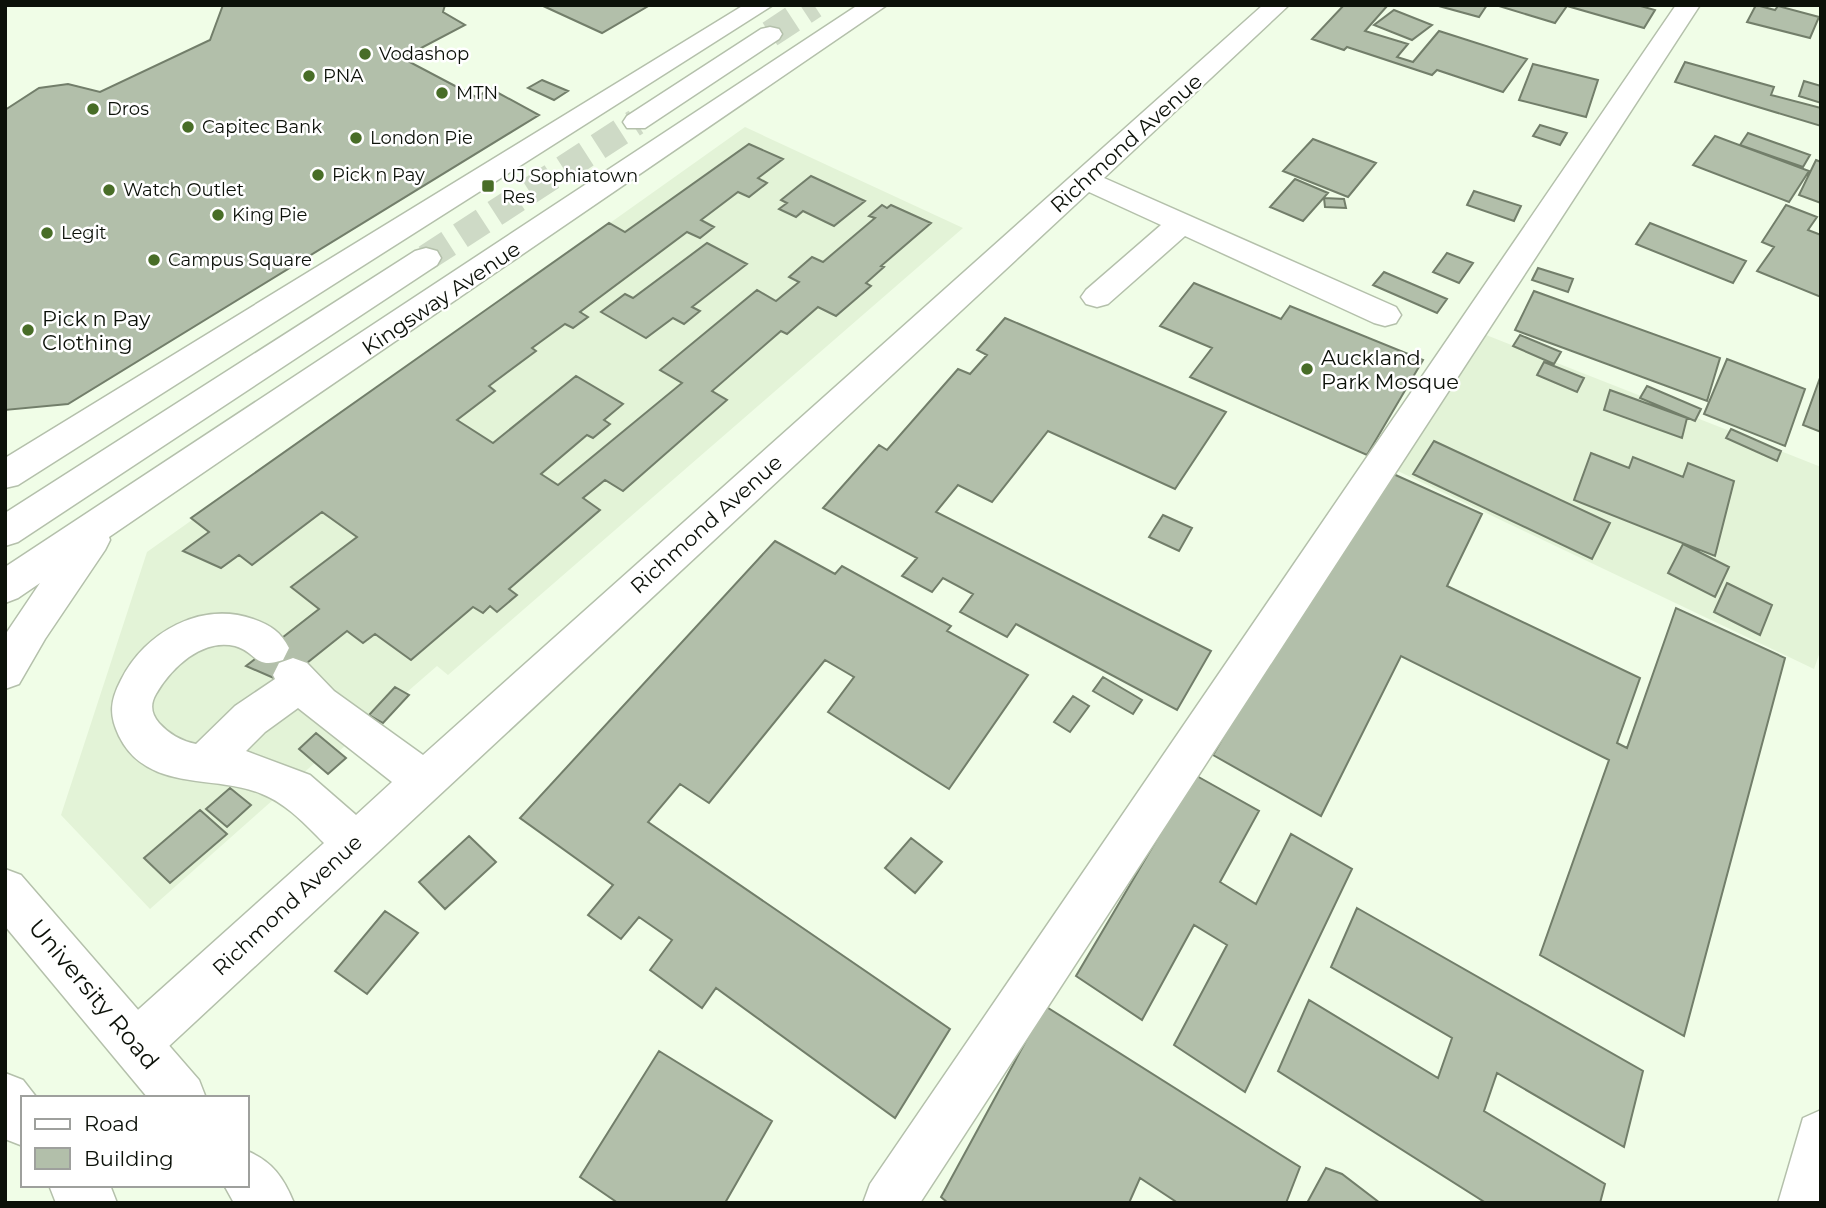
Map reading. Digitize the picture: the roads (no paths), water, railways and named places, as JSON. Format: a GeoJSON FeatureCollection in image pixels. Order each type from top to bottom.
{"type":"FeatureCollection","features":[{"type":"Feature","properties":{"kind":"street"},"geometry":{"type":"LineString","coordinates":[[5,475],[761,5]]}},
{"type":"Feature","properties":{"kind":"street","name":"Kingsway Avenue"},"geometry":{"type":"LineString","coordinates":[[5,587],[103,524],[875,5]]}},
{"type":"Feature","properties":{"kind":"street","name":"Richmond Avenue"},"geometry":{"type":"LineString","coordinates":[[136,1043],[1277,5]]}},
{"type":"Feature","properties":{"kind":"street"},"geometry":{"type":"LineString","coordinates":[[889,1203],[1688,5]]}},
{"type":"Feature","properties":{"kind":"street"},"geometry":{"type":"LineString","coordinates":[[636,122],[770,34]]}},
{"type":"Feature","properties":{"kind":"street"},"geometry":{"type":"LineString","coordinates":[[1085,180],[1385,315]]}},
{"type":"Feature","properties":{"kind":"street"},"geometry":{"type":"LineString","coordinates":[[1097,297],[1182,223]]}},
{"type":"Feature","properties":{"kind":"street"},"geometry":{"type":"LineString","coordinates":[[5,533],[426,258]]}},
{"type":"Feature","properties":{"kind":"street"},"geometry":{"type":"LineString","coordinates":[[5,672],[32,627],[103,524]]}},
{"type":"Feature","properties":{"kind":"street"},"geometry":{"type":"LineString","coordinates":[[355,843],[289,786],[254,771],[203,765],[162,754],[144,738],[133,722],[131,706],[136,688],[166,651],[186,637],[210,629],[243,631],[256,636],[320,704],[423,780]]}},
{"type":"Feature","properties":{"kind":"street"},"geometry":{"type":"LineString","coordinates":[[203,765],[250,719],[287,668]]}},
{"type":"Feature","properties":{"kind":"street","name":"University Road"},"geometry":{"type":"LineString","coordinates":[[5,891],[179,1096]]}},
{"type":"Feature","properties":{"kind":"street"},"geometry":{"type":"LineString","coordinates":[[5,1098],[21,1118]]}},
{"type":"Feature","properties":{"kind":"street"},"geometry":{"type":"LineString","coordinates":[[1804,1203],[1821,1136]]}},
{"type":"Feature","properties":{"kind":"street"},"geometry":{"type":"LineString","coordinates":[[248,1178],[268,1203]]}},
{"type":"Feature","properties":{"kind":"street"},"geometry":{"type":"LineString","coordinates":[[77,1187],[91,1203]]}},
{"type":"Feature","properties":{"kind":"tunnel"},"geometry":{"type":"LineString","coordinates":[[770,34],[814,5]]}},
{"type":"Feature","properties":{"kind":"tunnel"},"geometry":{"type":"LineString","coordinates":[[426,258],[636,122]]}},
{"type":"Feature","properties":{"kind":"place","name":"Vodashop"},"geometry":{"type":"Point","coordinates":[365,54]}},
{"type":"Feature","properties":{"kind":"place","name":"PNA"},"geometry":{"type":"Point","coordinates":[309,76]}},
{"type":"Feature","properties":{"kind":"place","name":"MTN"},"geometry":{"type":"Point","coordinates":[442,93]}},
{"type":"Feature","properties":{"kind":"place","name":"Dros"},"geometry":{"type":"Point","coordinates":[93,109]}},
{"type":"Feature","properties":{"kind":"place","name":"Capitec Bank"},"geometry":{"type":"Point","coordinates":[188,127]}},
{"type":"Feature","properties":{"kind":"place","name":"London Pie"},"geometry":{"type":"Point","coordinates":[356,138]}},
{"type":"Feature","properties":{"kind":"place","name":"Pick n Pay"},"geometry":{"type":"Point","coordinates":[318,175]}},
{"type":"Feature","properties":{"kind":"place","name":"UJ Sophiatown Res"},"geometry":{"type":"Point","coordinates":[488,186]}},
{"type":"Feature","properties":{"kind":"place","name":"Watch Outlet"},"geometry":{"type":"Point","coordinates":[109,190]}},
{"type":"Feature","properties":{"kind":"place","name":"King Pie"},"geometry":{"type":"Point","coordinates":[218,215]}},
{"type":"Feature","properties":{"kind":"place","name":"Legit"},"geometry":{"type":"Point","coordinates":[47,233]}},
{"type":"Feature","properties":{"kind":"place","name":"Campus Square"},"geometry":{"type":"Point","coordinates":[154,260]}},
{"type":"Feature","properties":{"kind":"place","name":"Pick n Pay Clothing"},"geometry":{"type":"Point","coordinates":[28,330]}},
{"type":"Feature","properties":{"kind":"place","name":"Auckland Park Mosque"},"geometry":{"type":"Point","coordinates":[1307,369]}}]}
